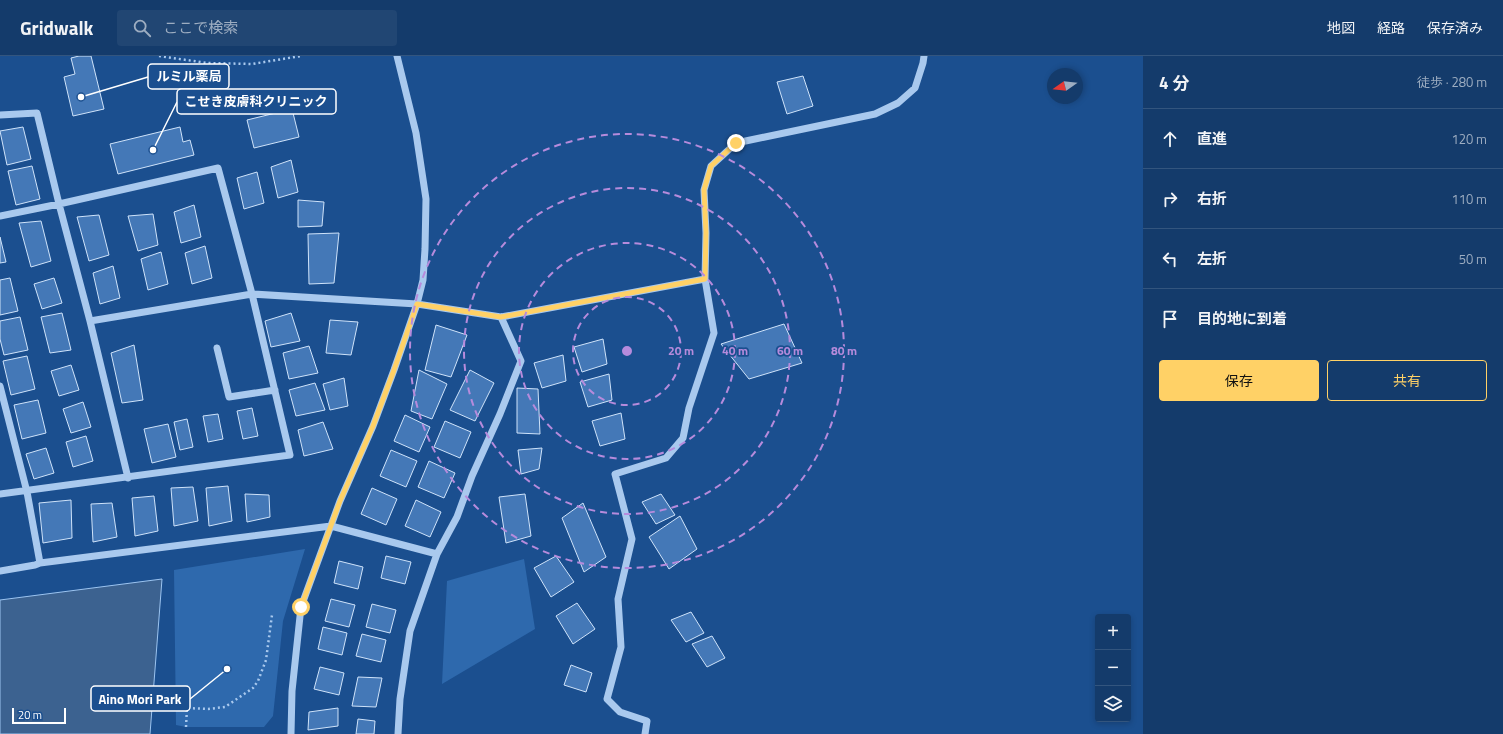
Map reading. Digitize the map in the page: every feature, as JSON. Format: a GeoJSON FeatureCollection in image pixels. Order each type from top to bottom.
{"type":"FeatureCollection","features":[{"type":"Feature","properties":{"kind":"street"},"geometry":{"type":"LineString","coordinates":[[290,734],[292,691],[301,607],[331,526],[384,398],[417,304],[423,280],[426,199],[416,134],[397,56]]}},
{"type":"Feature","properties":{"kind":"street"},"geometry":{"type":"LineString","coordinates":[[645,734],[647,721],[620,712],[607,699],[621,648],[618,599],[632,539],[615,474],[666,458],[683,438],[689,408],[714,333],[705,279],[706,232],[704,190],[711,166],[736,143],[875,114],[898,103],[915,88],[923,64],[924,56]]}},
{"type":"Feature","properties":{"kind":"street"},"geometry":{"type":"LineString","coordinates":[[0,114],[37,113],[128,478]]}},
{"type":"Feature","properties":{"kind":"street"},"geometry":{"type":"LineString","coordinates":[[0,216],[218,168],[252,294],[290,455],[27,492],[0,494]]}},
{"type":"Feature","properties":{"kind":"street"},"geometry":{"type":"LineString","coordinates":[[90,321],[252,294],[417,304],[501,317],[705,279]]}},
{"type":"Feature","properties":{"kind":"street"},"geometry":{"type":"LineString","coordinates":[[398,734],[400,699],[410,631],[437,554],[457,517],[472,476],[500,414],[521,361],[501,317]]}},
{"type":"Feature","properties":{"kind":"street"},"geometry":{"type":"LineString","coordinates":[[217,348],[229,397],[275,390]]}},
{"type":"Feature","properties":{"kind":"street"},"geometry":{"type":"LineString","coordinates":[[0,386],[27,492],[40,563]]}},
{"type":"Feature","properties":{"kind":"street"},"geometry":{"type":"LineString","coordinates":[[0,571],[40,563],[331,526],[437,554]]}},
{"type":"Feature","properties":{"kind":"path"},"geometry":{"type":"LineString","coordinates":[[159,56],[207,63],[252,64],[301,56]]}},
{"type":"Feature","properties":{"kind":"path"},"geometry":{"type":"LineString","coordinates":[[186,727],[187,708],[208,709],[225,707],[252,688],[258,681],[267,656],[272,615]]}},
{"type":"Feature","properties":{"kind":"shaded area"},"geometry":{"type":"Polygon","coordinates":[[[305,549],[283,621],[273,716],[264,727],[186,727],[176,725],[174,570],[305,549]]]}},
{"type":"Feature","properties":{"kind":"shaded area"},"geometry":{"type":"Polygon","coordinates":[[[524,559],[535,629],[442,684],[447,581],[524,559]]]}},
{"type":"Feature","properties":{"kind":"shaded area"},"geometry":{"type":"Polygon","coordinates":[[[162,579],[150,734],[0,734],[0,600],[162,579]]]}},
{"type":"Feature","properties":{"kind":"building"},"geometry":{"type":"Polygon","coordinates":[[[91,56],[104,109],[73,116],[64,77],[75,74],[71,58],[91,56]]]}},
{"type":"Feature","properties":{"kind":"building"},"geometry":{"type":"Polygon","coordinates":[[[803,76],[813,106],[787,114],[777,82],[803,76]]]}},
{"type":"Feature","properties":{"kind":"building"},"geometry":{"type":"Polygon","coordinates":[[[292,109],[299,137],[254,148],[247,120],[292,109]]]}},
{"type":"Feature","properties":{"kind":"building"},"geometry":{"type":"Polygon","coordinates":[[[23,127],[31,159],[7,165],[0,131],[23,127]]]}},
{"type":"Feature","properties":{"kind":"building"},"geometry":{"type":"Polygon","coordinates":[[[180,127],[183,142],[190,140],[194,155],[118,174],[110,144],[180,127]]]}},
{"type":"Feature","properties":{"kind":"building"},"geometry":{"type":"Polygon","coordinates":[[[291,160],[298,192],[278,198],[271,167],[291,160]]]}},
{"type":"Feature","properties":{"kind":"building"},"geometry":{"type":"Polygon","coordinates":[[[32,166],[40,199],[16,205],[8,171],[32,166]]]}},
{"type":"Feature","properties":{"kind":"building"},"geometry":{"type":"Polygon","coordinates":[[[257,172],[264,203],[244,209],[237,178],[257,172]]]}},
{"type":"Feature","properties":{"kind":"building"},"geometry":{"type":"Polygon","coordinates":[[[298,200],[324,202],[322,226],[298,227],[298,200]]]}},
{"type":"Feature","properties":{"kind":"building"},"geometry":{"type":"Polygon","coordinates":[[[194,205],[201,237],[181,243],[174,212],[194,205]]]}},
{"type":"Feature","properties":{"kind":"building"},"geometry":{"type":"Polygon","coordinates":[[[153,214],[158,245],[138,251],[128,216],[153,214]]]}},
{"type":"Feature","properties":{"kind":"building"},"geometry":{"type":"Polygon","coordinates":[[[99,215],[109,255],[89,261],[77,217],[99,215]]]}},
{"type":"Feature","properties":{"kind":"building"},"geometry":{"type":"Polygon","coordinates":[[[41,221],[51,261],[31,267],[19,223],[41,221]]]}},
{"type":"Feature","properties":{"kind":"building"},"geometry":{"type":"Polygon","coordinates":[[[339,233],[334,283],[309,284],[308,234],[339,233]]]}},
{"type":"Feature","properties":{"kind":"building"},"geometry":{"type":"Polygon","coordinates":[[[0,237],[6,262],[0,263],[0,237]]]}},
{"type":"Feature","properties":{"kind":"building"},"geometry":{"type":"Polygon","coordinates":[[[205,246],[212,278],[192,284],[185,253],[205,246]]]}},
{"type":"Feature","properties":{"kind":"building"},"geometry":{"type":"Polygon","coordinates":[[[161,252],[168,284],[148,290],[141,259],[161,252]]]}},
{"type":"Feature","properties":{"kind":"building"},"geometry":{"type":"Polygon","coordinates":[[[113,266],[120,298],[100,304],[93,273],[113,266]]]}},
{"type":"Feature","properties":{"kind":"building"},"geometry":{"type":"Polygon","coordinates":[[[10,278],[18,311],[0,315],[0,280],[10,278]]]}},
{"type":"Feature","properties":{"kind":"building"},"geometry":{"type":"Polygon","coordinates":[[[54,278],[62,303],[42,309],[34,284],[54,278]]]}},
{"type":"Feature","properties":{"kind":"building"},"geometry":{"type":"Polygon","coordinates":[[[62,313],[71,350],[50,353],[41,317],[62,313]]]}},
{"type":"Feature","properties":{"kind":"building"},"geometry":{"type":"Polygon","coordinates":[[[291,313],[300,341],[271,347],[265,321],[291,313]]]}},
{"type":"Feature","properties":{"kind":"building"},"geometry":{"type":"Polygon","coordinates":[[[20,317],[28,350],[4,355],[0,339],[0,321],[20,317]]]}},
{"type":"Feature","properties":{"kind":"building"},"geometry":{"type":"Polygon","coordinates":[[[330,320],[358,322],[351,355],[326,353],[330,320]]]}},
{"type":"Feature","properties":{"kind":"building"},"geometry":{"type":"Polygon","coordinates":[[[784,324],[802,363],[749,379],[721,344],[784,324]]]}},
{"type":"Feature","properties":{"kind":"building"},"geometry":{"type":"Polygon","coordinates":[[[436,325],[467,335],[451,377],[425,370],[436,325]]]}},
{"type":"Feature","properties":{"kind":"building"},"geometry":{"type":"Polygon","coordinates":[[[603,339],[607,364],[582,372],[574,347],[603,339]]]}},
{"type":"Feature","properties":{"kind":"building"},"geometry":{"type":"Polygon","coordinates":[[[134,345],[143,400],[122,403],[111,353],[134,345]]]}},
{"type":"Feature","properties":{"kind":"building"},"geometry":{"type":"Polygon","coordinates":[[[309,346],[318,373],[289,379],[283,353],[309,346]]]}},
{"type":"Feature","properties":{"kind":"building"},"geometry":{"type":"Polygon","coordinates":[[[563,355],[566,381],[542,388],[534,363],[563,355]]]}},
{"type":"Feature","properties":{"kind":"building"},"geometry":{"type":"Polygon","coordinates":[[[27,356],[35,389],[11,395],[3,361],[27,356]]]}},
{"type":"Feature","properties":{"kind":"building"},"geometry":{"type":"Polygon","coordinates":[[[71,365],[79,390],[59,396],[51,371],[71,365]]]}},
{"type":"Feature","properties":{"kind":"building"},"geometry":{"type":"Polygon","coordinates":[[[419,370],[447,384],[432,419],[411,411],[419,370]]]}},
{"type":"Feature","properties":{"kind":"building"},"geometry":{"type":"Polygon","coordinates":[[[470,370],[494,383],[475,421],[450,410],[470,370]]]}},
{"type":"Feature","properties":{"kind":"building"},"geometry":{"type":"Polygon","coordinates":[[[609,374],[612,400],[588,407],[580,382],[609,374]]]}},
{"type":"Feature","properties":{"kind":"building"},"geometry":{"type":"Polygon","coordinates":[[[344,378],[348,406],[330,410],[323,384],[344,378]]]}},
{"type":"Feature","properties":{"kind":"building"},"geometry":{"type":"Polygon","coordinates":[[[315,383],[325,410],[296,416],[289,390],[315,383]]]}},
{"type":"Feature","properties":{"kind":"building"},"geometry":{"type":"Polygon","coordinates":[[[517,388],[538,389],[540,434],[517,433],[517,388]]]}},
{"type":"Feature","properties":{"kind":"building"},"geometry":{"type":"Polygon","coordinates":[[[38,400],[46,433],[22,439],[14,405],[38,400]]]}},
{"type":"Feature","properties":{"kind":"building"},"geometry":{"type":"Polygon","coordinates":[[[83,402],[91,427],[71,433],[63,409],[83,402]]]}},
{"type":"Feature","properties":{"kind":"building"},"geometry":{"type":"Polygon","coordinates":[[[252,408],[258,436],[243,439],[237,411],[252,408]]]}},
{"type":"Feature","properties":{"kind":"building"},"geometry":{"type":"Polygon","coordinates":[[[621,413],[625,439],[600,446],[592,421],[621,413]]]}},
{"type":"Feature","properties":{"kind":"building"},"geometry":{"type":"Polygon","coordinates":[[[218,414],[223,439],[208,442],[203,416],[218,414]]]}},
{"type":"Feature","properties":{"kind":"building"},"geometry":{"type":"Polygon","coordinates":[[[405,415],[430,427],[419,452],[394,441],[405,415]]]}},
{"type":"Feature","properties":{"kind":"building"},"geometry":{"type":"Polygon","coordinates":[[[187,419],[193,447],[180,450],[174,422],[187,419]]]}},
{"type":"Feature","properties":{"kind":"building"},"geometry":{"type":"Polygon","coordinates":[[[445,421],[471,432],[460,458],[434,447],[445,421]]]}},
{"type":"Feature","properties":{"kind":"building"},"geometry":{"type":"Polygon","coordinates":[[[323,422],[333,449],[304,456],[298,430],[323,422]]]}},
{"type":"Feature","properties":{"kind":"building"},"geometry":{"type":"Polygon","coordinates":[[[168,424],[176,457],[152,463],[144,429],[168,424]]]}},
{"type":"Feature","properties":{"kind":"building"},"geometry":{"type":"Polygon","coordinates":[[[86,436],[93,461],[73,467],[66,442],[86,436]]]}},
{"type":"Feature","properties":{"kind":"building"},"geometry":{"type":"Polygon","coordinates":[[[46,448],[54,473],[34,479],[26,454],[46,448]]]}},
{"type":"Feature","properties":{"kind":"building"},"geometry":{"type":"Polygon","coordinates":[[[542,448],[539,469],[521,474],[518,450],[542,448]]]}},
{"type":"Feature","properties":{"kind":"building"},"geometry":{"type":"Polygon","coordinates":[[[391,450],[417,461],[406,487],[380,476],[391,450]]]}},
{"type":"Feature","properties":{"kind":"building"},"geometry":{"type":"Polygon","coordinates":[[[429,461],[455,473],[444,498],[418,487],[429,461]]]}},
{"type":"Feature","properties":{"kind":"building"},"geometry":{"type":"Polygon","coordinates":[[[228,486],[232,521],[209,526],[206,488],[228,486]]]}},
{"type":"Feature","properties":{"kind":"building"},"geometry":{"type":"Polygon","coordinates":[[[193,487],[198,521],[174,526],[171,488],[193,487]]]}},
{"type":"Feature","properties":{"kind":"building"},"geometry":{"type":"Polygon","coordinates":[[[372,488],[397,499],[386,525],[361,514],[372,488]]]}},
{"type":"Feature","properties":{"kind":"building"},"geometry":{"type":"Polygon","coordinates":[[[245,494],[269,495],[270,517],[247,522],[245,494]]]}},
{"type":"Feature","properties":{"kind":"building"},"geometry":{"type":"Polygon","coordinates":[[[525,494],[531,536],[506,543],[499,497],[525,494]]]}},
{"type":"Feature","properties":{"kind":"building"},"geometry":{"type":"Polygon","coordinates":[[[661,494],[675,515],[656,524],[642,502],[661,494]]]}},
{"type":"Feature","properties":{"kind":"building"},"geometry":{"type":"Polygon","coordinates":[[[154,496],[158,531],[135,536],[132,498],[154,496]]]}},
{"type":"Feature","properties":{"kind":"building"},"geometry":{"type":"Polygon","coordinates":[[[71,500],[72,538],[43,543],[39,503],[71,500]]]}},
{"type":"Feature","properties":{"kind":"building"},"geometry":{"type":"Polygon","coordinates":[[[416,500],[441,512],[430,537],[405,526],[416,500]]]}},
{"type":"Feature","properties":{"kind":"building"},"geometry":{"type":"Polygon","coordinates":[[[112,503],[117,537],[93,542],[91,504],[112,503]]]}},
{"type":"Feature","properties":{"kind":"building"},"geometry":{"type":"Polygon","coordinates":[[[583,503],[606,557],[584,572],[562,518],[583,503]]]}},
{"type":"Feature","properties":{"kind":"building"},"geometry":{"type":"Polygon","coordinates":[[[680,516],[697,549],[669,569],[649,537],[680,516]]]}},
{"type":"Feature","properties":{"kind":"building"},"geometry":{"type":"Polygon","coordinates":[[[386,556],[411,562],[405,584],[381,578],[386,556]]]}},
{"type":"Feature","properties":{"kind":"building"},"geometry":{"type":"Polygon","coordinates":[[[556,556],[574,582],[551,597],[534,568],[556,556]]]}},
{"type":"Feature","properties":{"kind":"building"},"geometry":{"type":"Polygon","coordinates":[[[339,561],[363,567],[358,589],[334,583],[339,561]]]}},
{"type":"Feature","properties":{"kind":"building"},"geometry":{"type":"Polygon","coordinates":[[[331,599],[355,605],[349,627],[325,621],[331,599]]]}},
{"type":"Feature","properties":{"kind":"building"},"geometry":{"type":"Polygon","coordinates":[[[577,603],[595,629],[573,644],[556,616],[577,603]]]}},
{"type":"Feature","properties":{"kind":"building"},"geometry":{"type":"Polygon","coordinates":[[[372,604],[396,610],[390,633],[366,627],[372,604]]]}},
{"type":"Feature","properties":{"kind":"building"},"geometry":{"type":"Polygon","coordinates":[[[691,612],[704,633],[686,642],[671,620],[691,612]]]}},
{"type":"Feature","properties":{"kind":"building"},"geometry":{"type":"Polygon","coordinates":[[[323,627],[347,633],[342,655],[318,649],[323,627]]]}},
{"type":"Feature","properties":{"kind":"building"},"geometry":{"type":"Polygon","coordinates":[[[362,634],[386,640],[381,662],[356,656],[362,634]]]}},
{"type":"Feature","properties":{"kind":"building"},"geometry":{"type":"Polygon","coordinates":[[[712,636],[725,658],[707,667],[692,644],[712,636]]]}},
{"type":"Feature","properties":{"kind":"building"},"geometry":{"type":"Polygon","coordinates":[[[571,665],[592,673],[586,692],[564,685],[571,665]]]}},
{"type":"Feature","properties":{"kind":"building"},"geometry":{"type":"Polygon","coordinates":[[[320,667],[344,673],[339,695],[314,689],[320,667]]]}},
{"type":"Feature","properties":{"kind":"building"},"geometry":{"type":"Polygon","coordinates":[[[358,677],[382,678],[376,707],[352,706],[358,677]]]}},
{"type":"Feature","properties":{"kind":"building"},"geometry":{"type":"Polygon","coordinates":[[[338,708],[338,726],[308,730],[309,712],[338,708]]]}},
{"type":"Feature","properties":{"kind":"building"},"geometry":{"type":"Polygon","coordinates":[[[358,719],[375,721],[374,734],[356,734],[358,719]]]}},
{"type":"Feature","properties":{"kind":"place","name":"ルミル薬局"},"geometry":{"type":"Point","coordinates":[81,97]}},
{"type":"Feature","properties":{"kind":"place","name":"こせき皮膚科クリニック"},"geometry":{"type":"Point","coordinates":[153,150]}},
{"type":"Feature","properties":{"kind":"place","name":"Aino Mori Park"},"geometry":{"type":"Point","coordinates":[227,669]}},
{"type":"Feature","properties":{"kind":"route"},"geometry":{"type":"LineString","coordinates":[[301,607],[340,501],[373,426],[417,304],[501,317],[705,279],[706,232],[704,190],[711,166],[736,143]]}}]}
